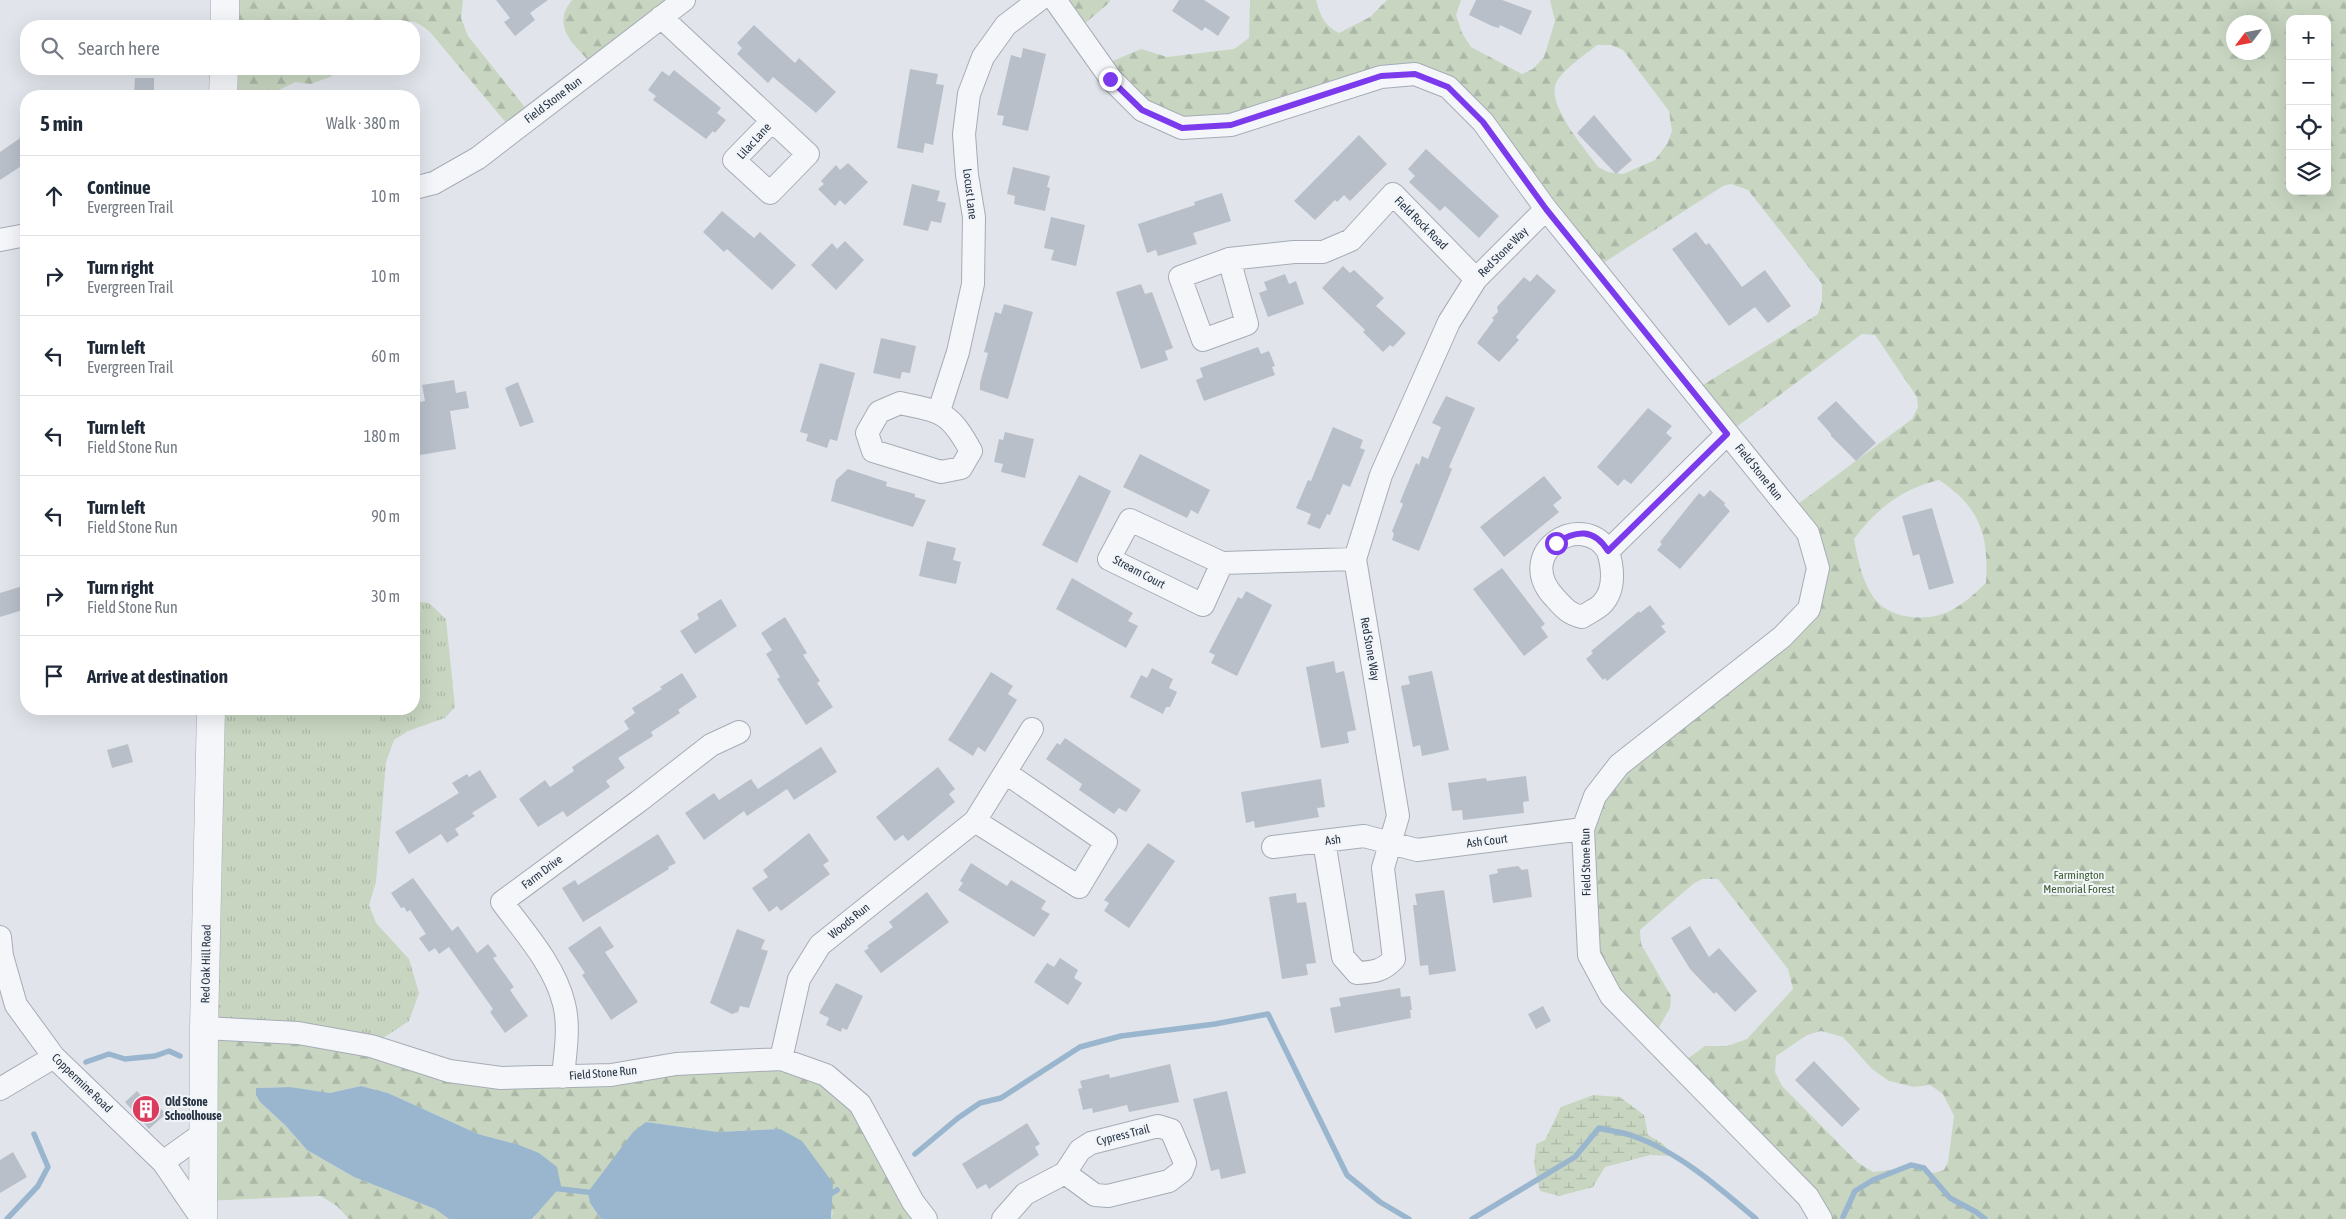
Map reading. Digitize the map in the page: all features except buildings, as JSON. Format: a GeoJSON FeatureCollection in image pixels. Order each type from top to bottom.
{"type":"FeatureCollection","features":[{"type":"Feature","properties":{"kind":"street"},"geometry":{"type":"LineString","coordinates":[[224,20],[225,0]]}},
{"type":"Feature","properties":{"kind":"street","name":"Field Stone Run"},"geometry":{"type":"LineString","coordinates":[[420,186],[434,182],[478,158],[684,0]]}},
{"type":"Feature","properties":{"kind":"street","name":"Locust Lane"},"geometry":{"type":"LineString","coordinates":[[939,411],[958,352],[973,284],[974,217],[967,175],[964,134],[969,94],[983,57],[1006,25],[1039,0]]}},
{"type":"Feature","properties":{"kind":"street","name":"Field Stone Run"},"geometry":{"type":"LineString","coordinates":[[1055,0],[1110,79],[1142,110],[1182,128],[1231,125],[1381,76],[1415,74],[1448,87],[1483,122],[1546,209],[1808,533],[1818,568],[1809,609],[1782,637],[1619,765],[1595,796],[1583,829],[1589,955],[1611,996],[1808,1196],[1820,1219]]}},
{"type":"Feature","properties":{"kind":"street","name":"Lilac Lane"},"geometry":{"type":"LineString","coordinates":[[661,17],[772,121]]}},
{"type":"Feature","properties":{"kind":"street"},"geometry":{"type":"LineString","coordinates":[[223,90],[224,75]]}},
{"type":"Feature","properties":{"kind":"street","name":"Field Rock Road"},"geometry":{"type":"LineString","coordinates":[[1229,259],[1294,252],[1323,252],[1351,240],[1392,194],[1476,279]]}},
{"type":"Feature","properties":{"kind":"street","name":"Red Stone Way"},"geometry":{"type":"LineString","coordinates":[[1324,841],[1343,957],[1357,973],[1376,972],[1388,966],[1394,959],[1383,868],[1392,844],[1398,816],[1355,559],[1382,475],[1449,322],[1476,279],[1546,209]]}},
{"type":"Feature","properties":{"kind":"street"},"geometry":{"type":"LineString","coordinates":[[0,240],[20,237]]}},
{"type":"Feature","properties":{"kind":"street"},"geometry":{"type":"LineString","coordinates":[[1608,551],[1727,434]]}},
{"type":"Feature","properties":{"kind":"street","name":"Stream Court"},"geometry":{"type":"LineString","coordinates":[[1222,563],[1203,605],[1109,559],[1130,520],[1222,563],[1355,559]]}},
{"type":"Feature","properties":{"kind":"street","name":"Red Oak Hill Road"},"geometry":{"type":"LineString","coordinates":[[203,1219],[205,1132],[204,1028],[211,715]]}},
{"type":"Feature","properties":{"kind":"street","name":"Woods Run"},"geometry":{"type":"LineString","coordinates":[[781,1059],[799,979],[820,945],[974,821],[1006,774],[1032,729]]}},
{"type":"Feature","properties":{"kind":"street","name":"Farm Drive"},"geometry":{"type":"LineString","coordinates":[[563,1077],[566,1044],[565,1004],[550,968],[502,902],[712,745],[739,732]]}},
{"type":"Feature","properties":{"kind":"street"},"geometry":{"type":"LineString","coordinates":[[974,821],[1079,887],[1106,842],[1006,774]]}},
{"type":"Feature","properties":{"kind":"street","name":"Ash Court"},"geometry":{"type":"LineString","coordinates":[[1392,844],[1417,850],[1583,829]]}},
{"type":"Feature","properties":{"kind":"street","name":"Ash"},"geometry":{"type":"LineString","coordinates":[[1273,847],[1364,836],[1392,844]]}},
{"type":"Feature","properties":{"kind":"street","name":"Coppermine Road"},"geometry":{"type":"LineString","coordinates":[[0,937],[2,956],[16,1005],[54,1057],[163,1162],[203,1219]]}},
{"type":"Feature","properties":{"kind":"street","name":"Field Stone Run"},"geometry":{"type":"LineString","coordinates":[[204,1028],[298,1033],[371,1046],[449,1071],[501,1078],[611,1075],[676,1064],[781,1059],[826,1075],[860,1104],[913,1202],[926,1219]]}},
{"type":"Feature","properties":{"kind":"street"},"geometry":{"type":"LineString","coordinates":[[0,1089],[54,1057]]}},
{"type":"Feature","properties":{"kind":"street","name":"Cypress Trail"},"geometry":{"type":"LineString","coordinates":[[1003,1219],[1025,1194],[1065,1173],[1080,1150],[1091,1144],[1158,1126],[1171,1130],[1185,1163],[1182,1171],[1169,1181],[1108,1196],[1095,1195],[1065,1173]]}},
{"type":"Feature","properties":{"kind":"street"},"geometry":{"type":"LineString","coordinates":[[163,1162],[205,1132]]}},
{"type":"Feature","properties":{"kind":"green space"},"geometry":{"type":"Polygon","coordinates":[[[225,0],[463,0],[461,18],[468,36],[532,116],[513,131],[430,32],[420,25],[420,20],[225,20],[225,0]]]}},
{"type":"Feature","properties":{"kind":"green space"},"geometry":{"type":"Polygon","coordinates":[[[572,0],[684,0],[595,68],[574,44],[564,28],[563,19],[572,0]]]}},
{"type":"Feature","properties":{"kind":"green space"},"geometry":{"type":"Polygon","coordinates":[[[1055,0],[1110,0],[1110,2],[1076,31],[1055,0]]]}},
{"type":"Feature","properties":{"kind":"green space","name":"Farmington Memorial Forest"},"geometry":{"type":"Polygon","coordinates":[[[1250,0],[1316,0],[1323,19],[1339,33],[1370,17],[1387,0],[1461,0],[1456,15],[1462,33],[1471,47],[1522,74],[1533,69],[1544,57],[1555,21],[1550,0],[2346,0],[2346,1219],[1821,1219],[1679,1065],[1705,1046],[1727,1046],[1747,1039],[1793,989],[1788,969],[1718,879],[1702,879],[1693,884],[1640,930],[1641,944],[1671,996],[1670,1008],[1653,1038],[1589,955],[1595,796],[1782,637],[1818,568],[1790,510],[1912,419],[1918,407],[1917,397],[1875,335],[1862,334],[1727,434],[1693,391],[1818,314],[1822,301],[1822,284],[1748,190],[1731,184],[1723,186],[1594,269],[1483,122],[1415,74],[1182,128],[1101,66],[1141,49],[1167,57],[1234,49],[1249,38],[1250,0]],[[1597,45],[1560,76],[1554,90],[1556,101],[1568,125],[1598,167],[1608,172],[1623,174],[1655,160],[1667,144],[1672,131],[1669,111],[1623,50],[1611,45],[1597,45]],[[1939,480],[1926,484],[1891,502],[1862,528],[1854,539],[1863,577],[1874,598],[1888,610],[1907,616],[1927,617],[1945,613],[1967,600],[1986,583],[1986,550],[1979,524],[1973,512],[1953,490],[1939,480]],[[1821,1031],[1807,1035],[1776,1056],[1775,1072],[1782,1086],[1857,1162],[1873,1172],[1912,1168],[1934,1173],[1944,1170],[1948,1162],[1954,1116],[1943,1094],[1930,1085],[1914,1087],[1889,1081],[1872,1069],[1843,1037],[1821,1031]]]}},
{"type":"Feature","properties":{"kind":"green space"},"geometry":{"type":"Polygon","coordinates":[[[224,75],[332,75],[311,84],[295,82],[279,90],[223,90],[224,75]]]}},
{"type":"Feature","properties":{"kind":"green space"},"geometry":{"type":"Polygon","coordinates":[[[420,602],[429,603],[446,619],[455,707],[445,718],[408,731],[394,740],[386,762],[376,882],[369,905],[376,923],[409,959],[419,993],[409,1021],[371,1046],[204,1028],[211,715],[420,715],[420,602]]]}},
{"type":"Feature","properties":{"kind":"green space"},"geometry":{"type":"Polygon","coordinates":[[[312,715],[378,715],[380,724],[319,739],[312,715]]]}},
{"type":"Feature","properties":{"kind":"green space"},"geometry":{"type":"Polygon","coordinates":[[[204,1028],[298,1033],[449,1071],[781,1059],[826,1075],[926,1219],[831,1219],[833,1212],[780,1129],[718,1132],[646,1122],[590,1203],[601,1219],[532,1219],[535,1217],[516,1144],[478,1134],[388,1093],[361,1086],[330,1093],[290,1087],[256,1088],[260,1102],[285,1125],[307,1150],[354,1177],[435,1209],[449,1219],[349,1219],[337,1206],[321,1196],[203,1201],[204,1028]]]}},
{"type":"Feature","properties":{"kind":"green space"},"geometry":{"type":"Polygon","coordinates":[[[1593,1095],[1620,1097],[1644,1115],[1648,1135],[1663,1144],[1673,1156],[1650,1155],[1605,1167],[1593,1187],[1559,1196],[1540,1191],[1534,1164],[1536,1144],[1545,1140],[1561,1107],[1593,1095]]]}},
{"type":"Feature","properties":{"kind":"water"},"geometry":{"type":"Polygon","coordinates":[[[361,1086],[388,1093],[478,1134],[516,1144],[539,1153],[557,1167],[561,1186],[532,1219],[449,1219],[435,1209],[354,1177],[307,1150],[285,1125],[260,1102],[256,1095],[256,1088],[290,1087],[330,1093],[361,1086]]]}},
{"type":"Feature","properties":{"kind":"water"},"geometry":{"type":"Polygon","coordinates":[[[646,1122],[718,1132],[780,1129],[802,1141],[833,1183],[831,1219],[601,1219],[590,1203],[588,1192],[633,1132],[646,1122]]]}},
{"type":"Feature","properties":{"kind":"waterway"},"geometry":{"type":"LineString","coordinates":[[915,1154],[958,1118],[980,1103],[1001,1098],[1080,1047],[1121,1036],[1215,1024],[1268,1014],[1347,1175],[1380,1202],[1409,1219]]}},
{"type":"Feature","properties":{"kind":"waterway"},"geometry":{"type":"LineString","coordinates":[[86,1062],[109,1054],[125,1059],[155,1056],[169,1051],[180,1056]]}},
{"type":"Feature","properties":{"kind":"waterway"},"geometry":{"type":"LineString","coordinates":[[1472,1219],[1575,1157],[1599,1128],[1625,1133],[1667,1151],[1698,1172],[1756,1219]]}},
{"type":"Feature","properties":{"kind":"waterway"},"geometry":{"type":"LineString","coordinates":[[7,1219],[38,1186],[48,1167],[34,1134]]}},
{"type":"Feature","properties":{"kind":"waterway"},"geometry":{"type":"LineString","coordinates":[[1843,1217],[1855,1191],[1873,1180],[1911,1165],[1924,1168],[1950,1198],[1985,1219]]}},
{"type":"Feature","properties":{"kind":"waterway"},"geometry":{"type":"LineString","coordinates":[[552,1188],[595,1193]]}},
{"type":"Feature","properties":{"kind":"waterway"},"geometry":{"type":"LineString","coordinates":[[826,1197],[837,1190]]}},
{"type":"Feature","properties":{"kind":"place","name":"Old Stone Schoolhouse"},"geometry":{"type":"Point","coordinates":[146,1109]}},
{"type":"Feature","properties":{"kind":"route"},"geometry":{"type":"LineString","coordinates":[[1110,79],[1142,110],[1182,128],[1231,125],[1381,76],[1415,74],[1448,87],[1483,122],[1546,209],[1727,434],[1608,551],[1604,545],[1588,534],[1571,534],[1556,543]]}}]}
